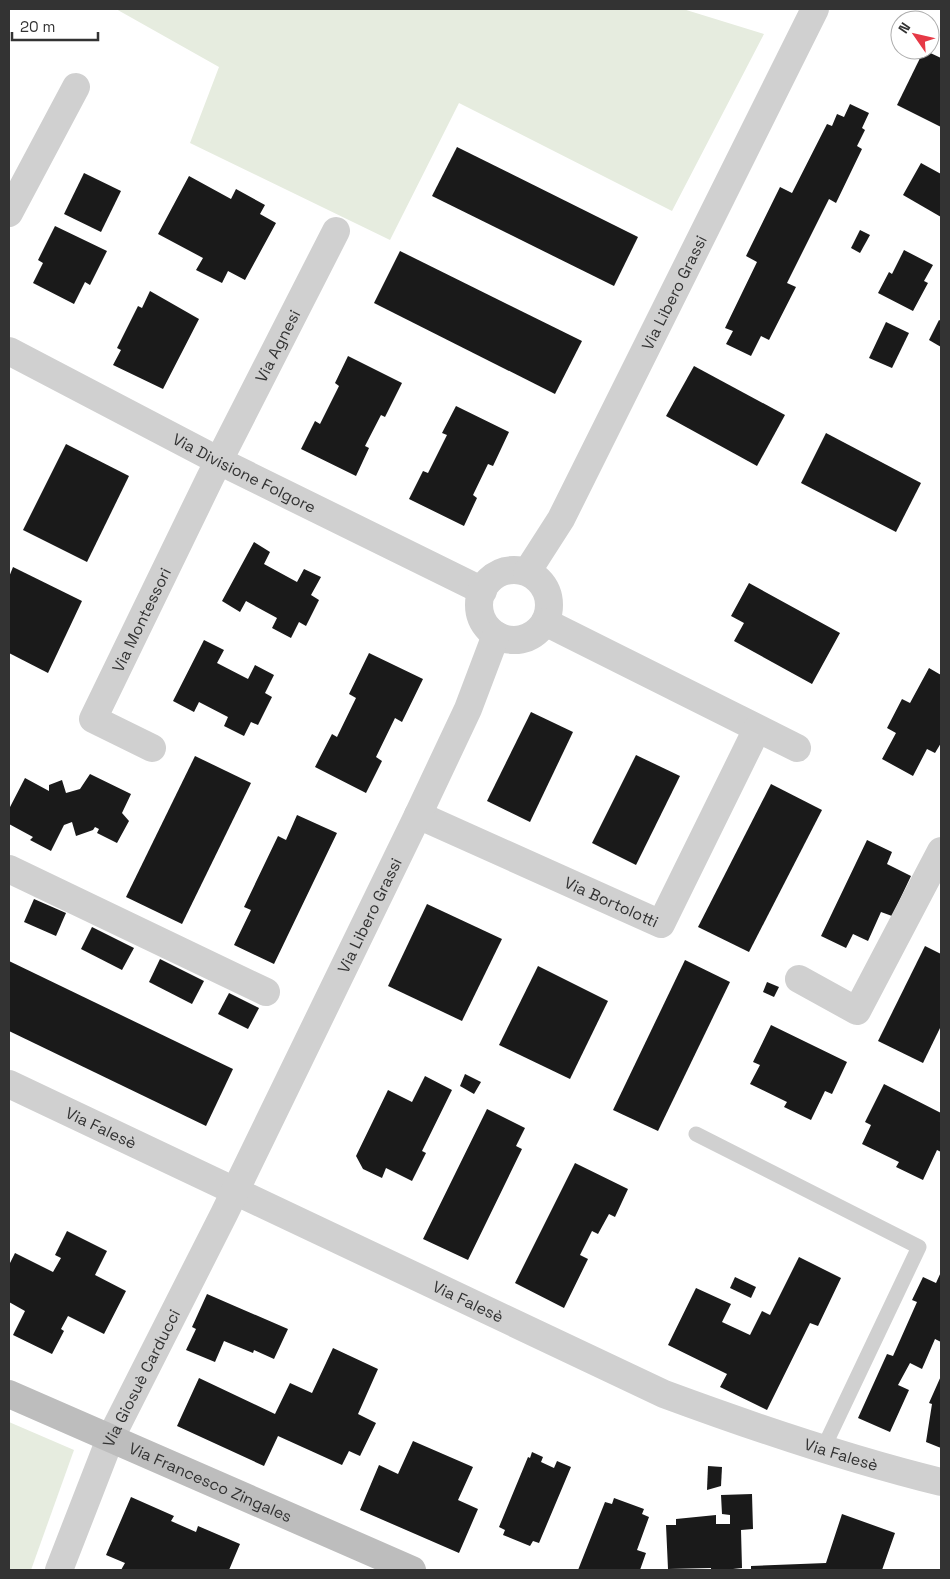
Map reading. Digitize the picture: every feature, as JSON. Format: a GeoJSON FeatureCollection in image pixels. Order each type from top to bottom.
{"type":"FeatureCollection","features":[{"type":"Feature","properties":{"kind":"street","name":"Via Libero Grassi"},"geometry":{"type":"LineString","coordinates":[[527,572],[561,519],[815,9]]}},
{"type":"Feature","properties":{"kind":"street"},"geometry":{"type":"LineString","coordinates":[[9,213],[76,87]]}},
{"type":"Feature","properties":{"kind":"street","name":"Via Agnesi"},"geometry":{"type":"LineString","coordinates":[[219,461],[336,231]]}},
{"type":"Feature","properties":{"kind":"street","name":"Via Divisione Folgore"},"geometry":{"type":"LineString","coordinates":[[9,351],[219,461],[482,590]]}},
{"type":"Feature","properties":{"kind":"street","name":"Via Montessori"},"geometry":{"type":"LineString","coordinates":[[152,748],[93,719],[219,461]]}},
{"type":"Feature","properties":{"kind":"street"},"geometry":{"type":"LineString","coordinates":[[517,570],[527,572],[540,581],[549,596],[549,611],[545,622],[538,632],[525,639],[507,640],[496,635],[482,619],[480,601],[482,590],[487,583],[501,573],[517,570]]}},
{"type":"Feature","properties":{"kind":"street"},"geometry":{"type":"LineString","coordinates":[[545,622],[797,748]]}},
{"type":"Feature","properties":{"kind":"street","name":"Via Libero Grassi"},"geometry":{"type":"LineString","coordinates":[[235,1192],[468,709],[496,635]]}},
{"type":"Feature","properties":{"kind":"street","name":"Via Bortolotti"},"geometry":{"type":"LineString","coordinates":[[418,815],[661,924],[757,729]]}},
{"type":"Feature","properties":{"kind":"street"},"geometry":{"type":"LineString","coordinates":[[799,979],[858,1011],[941,850]]}},
{"type":"Feature","properties":{"kind":"street"},"geometry":{"type":"LineString","coordinates":[[12,879],[266,992]]}},
{"type":"Feature","properties":{"kind":"street","name":"Via Falesè"},"geometry":{"type":"LineString","coordinates":[[9,1084],[664,1394],[769,1433],[941,1482]]}},
{"type":"Feature","properties":{"kind":"street","name":"Via Giosuè Carducci"},"geometry":{"type":"LineString","coordinates":[[59,1570],[110,1439],[235,1192]]}},
{"type":"Feature","properties":{"kind":"street","name":"Via Francesco Zingales"},"geometry":{"type":"LineString","coordinates":[[9,1394],[412,1570]]}},
{"type":"Feature","properties":{"kind":"lane"},"geometry":{"type":"LineString","coordinates":[[696,1134],[919,1247],[823,1449]]}},
{"type":"Feature","properties":{"kind":"shaded area"},"geometry":{"type":"Polygon","coordinates":[[[116,9],[683,9],[764,34],[672,211],[459,103],[390,240],[190,143],[219,67],[116,9]]]}},
{"type":"Feature","properties":{"kind":"shaded area"},"geometry":{"type":"Polygon","coordinates":[[[9,1422],[74,1450],[31,1570],[9,1570],[9,1422]]]}},
{"type":"Feature","properties":{"kind":"building"},"geometry":{"type":"Polygon","coordinates":[[[941,58],[941,127],[897,105],[919,60],[940,60],[941,58]]]}},
{"type":"Feature","properties":{"kind":"building"},"geometry":{"type":"Polygon","coordinates":[[[850,104],[869,113],[862,128],[865,130],[857,146],[862,149],[836,203],[829,199],[787,283],[796,287],[769,340],[761,336],[751,356],[726,344],[733,331],[725,328],[757,262],[746,256],[780,187],[792,193],[827,124],[832,126],[837,114],[844,117],[850,104]]]}},
{"type":"Feature","properties":{"kind":"building"},"geometry":{"type":"Polygon","coordinates":[[[457,147],[638,237],[614,286],[432,196],[457,147]]]}},
{"type":"Feature","properties":{"kind":"building"},"geometry":{"type":"Polygon","coordinates":[[[921,163],[941,174],[941,217],[903,195],[921,163]]]}},
{"type":"Feature","properties":{"kind":"building"},"geometry":{"type":"Polygon","coordinates":[[[84,173],[121,191],[101,232],[64,214],[84,173]]]}},
{"type":"Feature","properties":{"kind":"building"},"geometry":{"type":"Polygon","coordinates":[[[189,176],[231,199],[236,189],[265,205],[260,214],[276,223],[245,280],[228,271],[222,283],[196,270],[203,258],[158,234],[189,176]]]}},
{"type":"Feature","properties":{"kind":"building"},"geometry":{"type":"Polygon","coordinates":[[[55,226],[107,251],[90,285],[85,282],[74,304],[33,283],[43,263],[38,260],[55,226]]]}},
{"type":"Feature","properties":{"kind":"building"},"geometry":{"type":"Polygon","coordinates":[[[860,230],[870,235],[860,253],[851,248],[860,230]]]}},
{"type":"Feature","properties":{"kind":"building"},"geometry":{"type":"Polygon","coordinates":[[[904,250],[933,265],[924,281],[928,283],[913,311],[878,293],[889,272],[892,274],[904,250]]]}},
{"type":"Feature","properties":{"kind":"building"},"geometry":{"type":"Polygon","coordinates":[[[400,251],[582,341],[555,394],[374,303],[400,251]]]}},
{"type":"Feature","properties":{"kind":"building"},"geometry":{"type":"Polygon","coordinates":[[[150,291],[199,319],[163,389],[113,365],[121,350],[117,348],[138,306],[142,308],[150,291]]]}},
{"type":"Feature","properties":{"kind":"building"},"geometry":{"type":"Polygon","coordinates":[[[939,320],[941,321],[941,347],[929,340],[939,320]]]}},
{"type":"Feature","properties":{"kind":"building"},"geometry":{"type":"Polygon","coordinates":[[[886,322],[909,333],[892,368],[869,358],[886,322]]]}},
{"type":"Feature","properties":{"kind":"building"},"geometry":{"type":"Polygon","coordinates":[[[348,356],[402,383],[385,417],[381,415],[365,446],[369,448],[356,476],[301,449],[315,421],[320,424],[339,386],[335,383],[348,356]]]}},
{"type":"Feature","properties":{"kind":"building"},"geometry":{"type":"Polygon","coordinates":[[[694,366],[785,415],[757,466],[666,416],[694,366]]]}},
{"type":"Feature","properties":{"kind":"building"},"geometry":{"type":"Polygon","coordinates":[[[456,406],[509,432],[493,466],[488,464],[473,495],[477,498],[464,526],[409,499],[423,471],[428,473],[447,435],[442,433],[456,406]]]}},
{"type":"Feature","properties":{"kind":"building"},"geometry":{"type":"Polygon","coordinates":[[[826,433],[921,483],[896,532],[801,483],[826,433]]]}},
{"type":"Feature","properties":{"kind":"building"},"geometry":{"type":"Polygon","coordinates":[[[66,444],[129,476],[87,562],[23,530],[66,444]]]}},
{"type":"Feature","properties":{"kind":"building"},"geometry":{"type":"Polygon","coordinates":[[[254,542],[270,552],[264,564],[297,582],[304,569],[321,577],[311,595],[319,600],[306,626],[299,622],[291,638],[272,628],[277,618],[246,601],[240,612],[222,601],[254,542]]]}},
{"type":"Feature","properties":{"kind":"building"},"geometry":{"type":"Polygon","coordinates":[[[13,567],[82,601],[48,673],[9,653],[9,577],[13,567]]]}},
{"type":"Feature","properties":{"kind":"building"},"geometry":{"type":"Polygon","coordinates":[[[749,583],[840,633],[812,684],[734,641],[744,623],[731,616],[749,583]]]}},
{"type":"Feature","properties":{"kind":"building"},"geometry":{"type":"Polygon","coordinates":[[[204,640],[224,650],[217,663],[248,679],[255,665],[274,675],[265,693],[272,697],[258,725],[251,722],[244,736],[224,726],[228,717],[199,702],[194,712],[173,701],[204,640]]]}},
{"type":"Feature","properties":{"kind":"building"},"geometry":{"type":"Polygon","coordinates":[[[369,653],[423,679],[402,722],[395,718],[376,757],[382,761],[366,793],[315,767],[332,734],[337,737],[356,698],[349,694],[369,653]]]}},
{"type":"Feature","properties":{"kind":"building"},"geometry":{"type":"Polygon","coordinates":[[[929,668],[941,675],[941,743],[935,753],[927,749],[913,776],[882,759],[896,733],[887,728],[902,699],[910,703],[929,668]]]}},
{"type":"Feature","properties":{"kind":"building"},"geometry":{"type":"Polygon","coordinates":[[[531,712],[573,732],[530,822],[487,801],[531,712]]]}},
{"type":"Feature","properties":{"kind":"building"},"geometry":{"type":"Polygon","coordinates":[[[636,755],[680,776],[636,865],[592,843],[636,755]]]}},
{"type":"Feature","properties":{"kind":"building"},"geometry":{"type":"Polygon","coordinates":[[[195,756],[251,783],[182,924],[126,897],[195,756]]]}},
{"type":"Feature","properties":{"kind":"building"},"geometry":{"type":"Polygon","coordinates":[[[90,774],[131,794],[122,813],[129,821],[117,843],[97,833],[99,829],[95,827],[93,830],[76,836],[72,822],[64,825],[51,851],[30,840],[33,837],[9,824],[9,809],[25,778],[49,791],[49,785],[62,780],[66,793],[80,789],[90,774]]]}},
{"type":"Feature","properties":{"kind":"building"},"geometry":{"type":"Polygon","coordinates":[[[771,784],[822,810],[749,952],[698,927],[771,784]]]}},
{"type":"Feature","properties":{"kind":"building"},"geometry":{"type":"Polygon","coordinates":[[[297,815],[337,833],[274,964],[234,945],[251,910],[244,907],[278,836],[286,840],[297,815]]]}},
{"type":"Feature","properties":{"kind":"building"},"geometry":{"type":"Polygon","coordinates":[[[867,840],[892,852],[887,864],[911,876],[892,916],[881,912],[868,941],[853,934],[846,948],[821,936],[867,840]]]}},
{"type":"Feature","properties":{"kind":"building"},"geometry":{"type":"Polygon","coordinates":[[[34,899],[66,913],[56,936],[24,922],[34,899]]]}},
{"type":"Feature","properties":{"kind":"building"},"geometry":{"type":"Polygon","coordinates":[[[427,904],[502,939],[462,1021],[388,986],[427,904]]]}},
{"type":"Feature","properties":{"kind":"building"},"geometry":{"type":"Polygon","coordinates":[[[92,927],[134,948],[122,970],[81,949],[92,927]]]}},
{"type":"Feature","properties":{"kind":"building"},"geometry":{"type":"Polygon","coordinates":[[[925,946],[941,954],[941,1026],[923,1063],[878,1041],[925,946]]]}},
{"type":"Feature","properties":{"kind":"building"},"geometry":{"type":"Polygon","coordinates":[[[160,959],[204,981],[192,1004],[149,982],[160,959]]]}},
{"type":"Feature","properties":{"kind":"building"},"geometry":{"type":"Polygon","coordinates":[[[685,960],[730,982],[658,1131],[613,1110],[685,960]]]}},
{"type":"Feature","properties":{"kind":"building"},"geometry":{"type":"Polygon","coordinates":[[[9,961],[233,1069],[206,1126],[9,1031],[9,961]]]}},
{"type":"Feature","properties":{"kind":"building"},"geometry":{"type":"Polygon","coordinates":[[[538,966],[608,1001],[570,1079],[499,1045],[538,966]]]}},
{"type":"Feature","properties":{"kind":"building"},"geometry":{"type":"Polygon","coordinates":[[[767,982],[779,987],[774,997],[763,992],[767,982]]]}},
{"type":"Feature","properties":{"kind":"building"},"geometry":{"type":"Polygon","coordinates":[[[229,993],[259,1008],[248,1029],[218,1014],[229,993]]]}},
{"type":"Feature","properties":{"kind":"building"},"geometry":{"type":"Polygon","coordinates":[[[771,1025],[847,1062],[832,1094],[825,1091],[811,1120],[784,1107],[787,1102],[750,1084],[760,1065],[753,1062],[771,1025]]]}},
{"type":"Feature","properties":{"kind":"building"},"geometry":{"type":"Polygon","coordinates":[[[465,1074],[481,1082],[474,1094],[460,1086],[465,1074]]]}},
{"type":"Feature","properties":{"kind":"building"},"geometry":{"type":"Polygon","coordinates":[[[425,1076],[452,1090],[422,1151],[426,1153],[412,1181],[386,1168],[382,1178],[363,1169],[356,1156],[388,1090],[412,1102],[425,1076]]]}},
{"type":"Feature","properties":{"kind":"building"},"geometry":{"type":"Polygon","coordinates":[[[884,1084],[941,1113],[941,1152],[937,1150],[923,1180],[896,1167],[899,1162],[862,1144],[871,1125],[865,1122],[884,1084]]]}},
{"type":"Feature","properties":{"kind":"building"},"geometry":{"type":"Polygon","coordinates":[[[487,1109],[525,1128],[516,1146],[522,1149],[468,1260],[423,1239],[487,1109]]]}},
{"type":"Feature","properties":{"kind":"building"},"geometry":{"type":"Polygon","coordinates":[[[575,1163],[628,1189],[615,1217],[609,1214],[598,1234],[592,1231],[580,1255],[588,1259],[564,1308],[515,1283],[575,1163]]]}},
{"type":"Feature","properties":{"kind":"building"},"geometry":{"type":"Polygon","coordinates":[[[67,1231],[107,1251],[95,1275],[126,1291],[104,1334],[68,1316],[61,1329],[64,1331],[52,1354],[13,1335],[25,1311],[9,1302],[9,1265],[15,1253],[53,1272],[61,1258],[55,1255],[67,1231]]]}},
{"type":"Feature","properties":{"kind":"building"},"geometry":{"type":"Polygon","coordinates":[[[799,1257],[841,1278],[818,1326],[810,1323],[767,1410],[720,1387],[727,1374],[668,1345],[696,1288],[731,1304],[722,1322],[750,1335],[762,1311],[770,1315],[799,1257]]]}},
{"type":"Feature","properties":{"kind":"building"},"geometry":{"type":"Polygon","coordinates":[[[941,1272],[941,1342],[935,1339],[922,1369],[910,1363],[898,1385],[909,1390],[890,1432],[858,1418],[887,1354],[893,1356],[917,1302],[912,1300],[923,1277],[936,1283],[941,1272]]]}},
{"type":"Feature","properties":{"kind":"building"},"geometry":{"type":"Polygon","coordinates":[[[735,1277],[756,1287],[751,1298],[730,1288],[735,1277]]]}},
{"type":"Feature","properties":{"kind":"building"},"geometry":{"type":"Polygon","coordinates":[[[207,1294],[288,1329],[274,1359],[254,1350],[253,1353],[224,1341],[215,1362],[186,1350],[196,1329],[192,1327],[207,1294]]]}},
{"type":"Feature","properties":{"kind":"building"},"geometry":{"type":"Polygon","coordinates":[[[333,1348],[378,1369],[358,1414],[376,1423],[360,1456],[349,1451],[342,1465],[278,1436],[264,1466],[177,1426],[199,1378],[275,1414],[290,1383],[312,1393],[333,1348]]]}},
{"type":"Feature","properties":{"kind":"building"},"geometry":{"type":"Polygon","coordinates":[[[941,1376],[941,1448],[926,1442],[932,1404],[929,1403],[941,1376]]]}},
{"type":"Feature","properties":{"kind":"building"},"geometry":{"type":"Polygon","coordinates":[[[413,1441],[473,1467],[458,1500],[478,1509],[459,1553],[360,1510],[379,1465],[398,1474],[413,1441]]]}},
{"type":"Feature","properties":{"kind":"building"},"geometry":{"type":"Polygon","coordinates":[[[532,1452],[543,1457],[541,1462],[554,1468],[557,1461],[571,1467],[539,1543],[533,1541],[530,1546],[503,1535],[505,1530],[499,1527],[528,1457],[530,1458],[532,1452]]]}},
{"type":"Feature","properties":{"kind":"building"},"geometry":{"type":"Polygon","coordinates":[[[708,1466],[722,1467],[721,1486],[707,1490],[708,1466]]]}},
{"type":"Feature","properties":{"kind":"building"},"geometry":{"type":"Polygon","coordinates":[[[752,1494],[753,1529],[741,1530],[742,1568],[724,1570],[711,1570],[711,1568],[668,1569],[666,1525],[676,1525],[676,1519],[716,1515],[716,1524],[730,1524],[730,1515],[722,1514],[721,1495],[752,1494]]]}},
{"type":"Feature","properties":{"kind":"building"},"geometry":{"type":"Polygon","coordinates":[[[131,1497],[174,1516],[171,1521],[196,1532],[198,1526],[240,1544],[229,1570],[121,1570],[125,1563],[106,1555],[131,1497]]]}},
{"type":"Feature","properties":{"kind":"building"},"geometry":{"type":"Polygon","coordinates":[[[614,1498],[644,1509],[642,1514],[649,1517],[637,1550],[646,1553],[640,1570],[578,1570],[605,1502],[612,1504],[614,1498]]]}},
{"type":"Feature","properties":{"kind":"building"},"geometry":{"type":"Polygon","coordinates":[[[842,1514],[895,1533],[882,1570],[751,1570],[751,1566],[826,1563],[842,1514]]]}}]}
